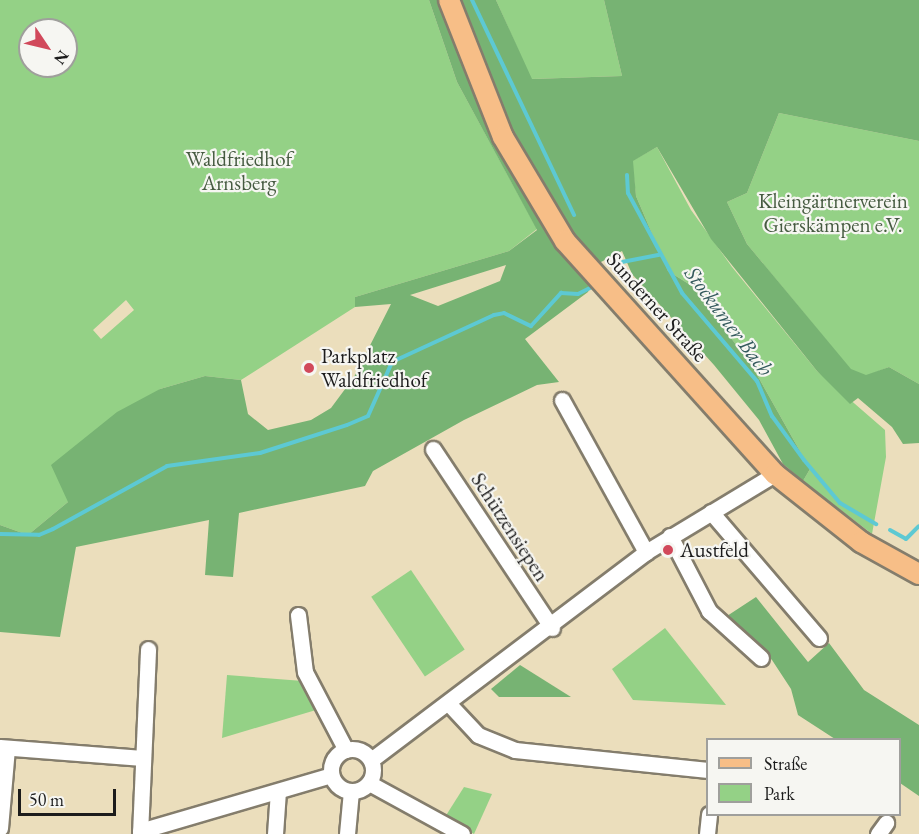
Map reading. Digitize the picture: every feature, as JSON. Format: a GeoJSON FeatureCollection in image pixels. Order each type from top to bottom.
{"type":"FeatureCollection","features":[{"type":"Feature","properties":{"kind":"main road","name":"Sunderner Straße"},"geometry":{"type":"LineString","coordinates":[[449,0],[503,137],[552,224],[776,474],[861,542],[919,574]]}},
{"type":"Feature","properties":{"kind":"street"},"geometry":{"type":"LineString","coordinates":[[562,400],[646,552]]}},
{"type":"Feature","properties":{"kind":"street","name":"Schützensiepen"},"geometry":{"type":"LineString","coordinates":[[434,449],[552,628]]}},
{"type":"Feature","properties":{"kind":"street"},"geometry":{"type":"LineString","coordinates":[[370,760],[552,628],[646,552],[776,474]]}},
{"type":"Feature","properties":{"kind":"street"},"geometry":{"type":"LineString","coordinates":[[711,512],[819,638]]}},
{"type":"Feature","properties":{"kind":"street"},"geometry":{"type":"LineString","coordinates":[[670,536],[709,611],[761,658]]}},
{"type":"Feature","properties":{"kind":"street"},"geometry":{"type":"LineString","coordinates":[[298,615],[305,672],[346,750]]}},
{"type":"Feature","properties":{"kind":"street"},"geometry":{"type":"LineString","coordinates":[[148,649],[140,833],[278,795],[331,775]]}},
{"type":"Feature","properties":{"kind":"street"},"geometry":{"type":"LineString","coordinates":[[449,704],[478,735],[515,750],[706,770]]}},
{"type":"Feature","properties":{"kind":"street"},"geometry":{"type":"LineString","coordinates":[[0,828],[3,747],[143,758]]}},
{"type":"Feature","properties":{"kind":"street"},"geometry":{"type":"LineString","coordinates":[[331,775],[335,757],[346,750],[360,751],[370,760]]}},
{"type":"Feature","properties":{"kind":"street"},"geometry":{"type":"LineString","coordinates":[[369,783],[370,760]]}},
{"type":"Feature","properties":{"kind":"street"},"geometry":{"type":"LineString","coordinates":[[331,775],[351,791]]}},
{"type":"Feature","properties":{"kind":"street"},"geometry":{"type":"LineString","coordinates":[[351,791],[369,783]]}},
{"type":"Feature","properties":{"kind":"street"},"geometry":{"type":"LineString","coordinates":[[369,783],[462,834]]}},
{"type":"Feature","properties":{"kind":"street"},"geometry":{"type":"LineString","coordinates":[[348,834],[351,791]]}},
{"type":"Feature","properties":{"kind":"street"},"geometry":{"type":"LineString","coordinates":[[275,834],[278,795]]}},
{"type":"Feature","properties":{"kind":"street"},"geometry":{"type":"LineString","coordinates":[[707,834],[709,816]]}},
{"type":"Feature","properties":{"kind":"green space","name":"Waldfriedhof Arnsberg"},"geometry":{"type":"Polygon","coordinates":[[[0,0],[429,0],[457,82],[537,229],[509,251],[355,297],[355,307],[241,380],[205,376],[160,389],[68,502],[28,535],[0,525],[0,0]],[[126,300],[93,330],[101,339],[134,310],[126,300]]]}},
{"type":"Feature","properties":{"kind":"green space"},"geometry":{"type":"Polygon","coordinates":[[[429,0],[496,0],[532,79],[622,76],[604,0],[919,0],[919,141],[779,113],[747,193],[727,202],[747,244],[851,369],[866,375],[889,367],[919,384],[919,443],[903,444],[892,427],[858,398],[850,404],[817,371],[711,239],[657,147],[633,161],[636,196],[668,271],[692,286],[752,366],[810,469],[803,481],[783,464],[759,420],[714,365],[632,274],[622,251],[601,262],[588,292],[525,339],[559,382],[537,385],[464,420],[373,471],[365,486],[239,513],[233,577],[205,575],[209,520],[76,547],[60,637],[0,632],[0,525],[28,535],[68,502],[51,465],[117,412],[160,389],[205,376],[241,380],[248,414],[268,430],[311,420],[331,408],[354,377],[391,304],[355,307],[355,297],[509,251],[537,230],[457,82],[429,0]],[[506,265],[410,295],[438,306],[500,281],[506,265]]]}},
{"type":"Feature","properties":{"kind":"green space"},"geometry":{"type":"Polygon","coordinates":[[[496,0],[604,0],[622,76],[531,79],[496,0]]]}},
{"type":"Feature","properties":{"kind":"green space","name":"Kleingärtnerverein Gierskämpen e.V."},"geometry":{"type":"Polygon","coordinates":[[[779,113],[919,141],[919,384],[889,367],[866,376],[851,370],[747,244],[727,202],[747,193],[779,113]]]}},
{"type":"Feature","properties":{"kind":"green space"},"geometry":{"type":"Polygon","coordinates":[[[657,147],[691,210],[732,267],[817,371],[885,430],[886,457],[872,534],[803,481],[810,469],[752,366],[692,286],[668,271],[636,196],[632,161],[657,147]]]}},
{"type":"Feature","properties":{"kind":"green space"},"geometry":{"type":"Polygon","coordinates":[[[411,570],[465,650],[425,676],[371,597],[411,570]]]}},
{"type":"Feature","properties":{"kind":"green space"},"geometry":{"type":"Polygon","coordinates":[[[756,597],[808,662],[829,643],[864,690],[919,725],[919,796],[901,784],[901,738],[833,738],[798,715],[791,689],[772,660],[727,616],[756,597]]]}},
{"type":"Feature","properties":{"kind":"green space"},"geometry":{"type":"Polygon","coordinates":[[[665,628],[726,705],[633,700],[612,669],[665,628]]]}},
{"type":"Feature","properties":{"kind":"green space"},"geometry":{"type":"Polygon","coordinates":[[[520,665],[571,697],[499,697],[491,689],[520,665]]]}},
{"type":"Feature","properties":{"kind":"green space"},"geometry":{"type":"Polygon","coordinates":[[[227,675],[303,681],[316,710],[222,738],[227,675]]]}},
{"type":"Feature","properties":{"kind":"green space"},"geometry":{"type":"Polygon","coordinates":[[[464,787],[492,794],[474,834],[445,817],[464,787]]]}},
{"type":"Feature","properties":{"kind":"waterway"},"geometry":{"type":"LineString","coordinates":[[472,0],[574,215]]}},
{"type":"Feature","properties":{"kind":"waterway","name":"Stockumer Bach"},"geometry":{"type":"LineString","coordinates":[[627,175],[628,193],[682,293],[757,381],[772,416],[804,460],[840,503],[876,524]]}},
{"type":"Feature","properties":{"kind":"waterway"},"geometry":{"type":"LineString","coordinates":[[622,262],[659,255]]}},
{"type":"Feature","properties":{"kind":"waterway"},"geometry":{"type":"LineString","coordinates":[[394,361],[494,315],[504,313],[531,326],[561,293],[578,294],[596,285]]}},
{"type":"Feature","properties":{"kind":"waterway"},"geometry":{"type":"LineString","coordinates":[[0,534],[39,535],[167,466],[260,453],[368,416],[392,362]]}},
{"type":"Feature","properties":{"kind":"waterway","name":"Stockumer Bach"},"geometry":{"type":"LineString","coordinates":[[890,530],[906,539],[919,526]]}},
{"type":"Feature","properties":{"kind":"place","name":"Parkplatz Waldfriedhof"},"geometry":{"type":"Point","coordinates":[309,368]}},
{"type":"Feature","properties":{"kind":"place","name":"Austfeld"},"geometry":{"type":"Point","coordinates":[668,550]}}]}
